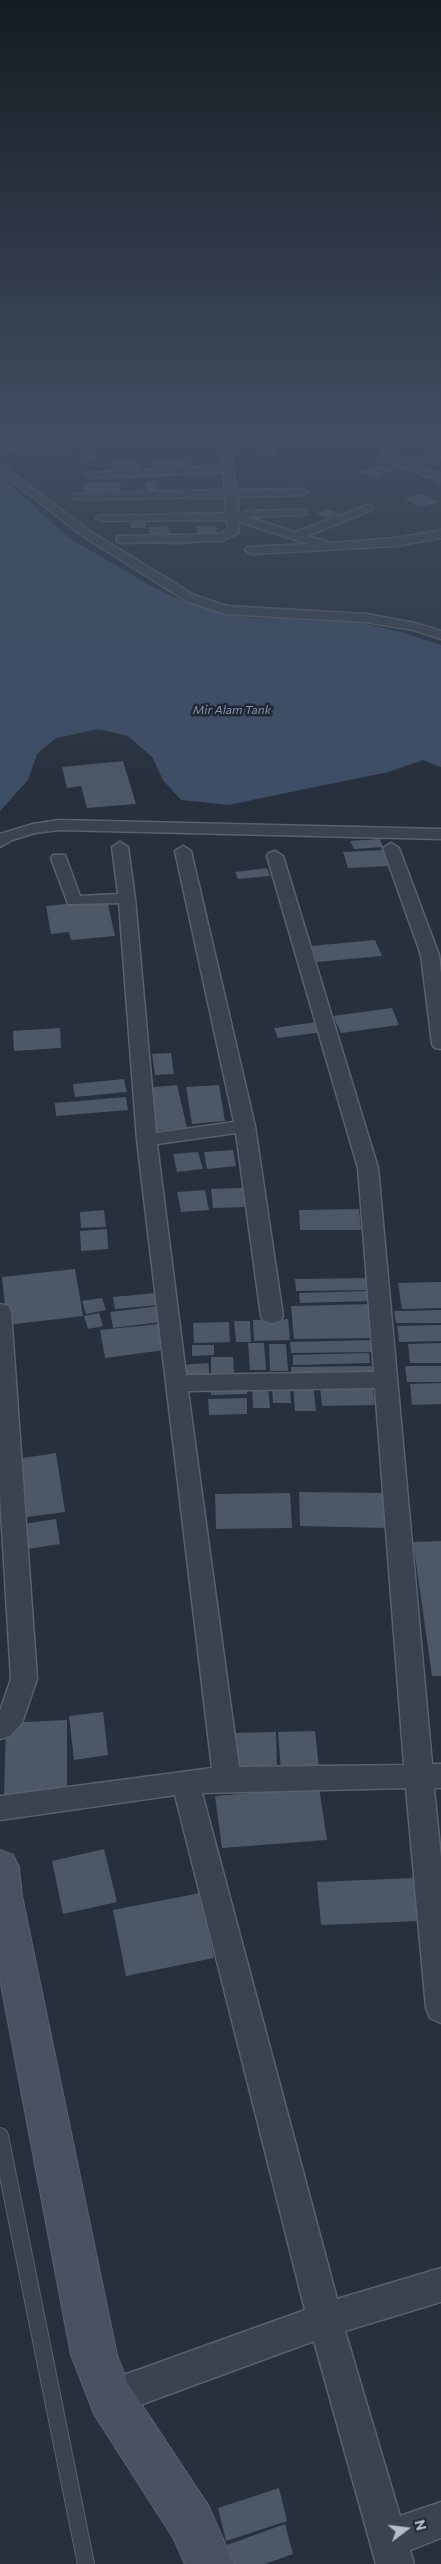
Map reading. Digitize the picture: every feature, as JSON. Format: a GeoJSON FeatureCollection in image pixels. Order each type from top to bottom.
{"type":"FeatureCollection","features":[{"type":"Feature","properties":{"kind":"main road"},"geometry":{"type":"LineString","coordinates":[[0,1867],[3,1896],[94,2355],[110,2398],[191,2522],[210,2564]]}},
{"type":"Feature","properties":{"kind":"street"},"geometry":{"type":"LineString","coordinates":[[114,551],[190,598],[226,610],[366,618],[415,627],[441,636]]}},
{"type":"Feature","properties":{"kind":"street"},"geometry":{"type":"LineString","coordinates":[[0,842],[6,837],[33,829],[59,825],[441,834]]}},
{"type":"Feature","properties":{"kind":"street"},"geometry":{"type":"LineString","coordinates":[[120,847],[127,898],[147,1140],[227,1778]]}},
{"type":"Feature","properties":{"kind":"street"},"geometry":{"type":"LineString","coordinates":[[391,848],[430,955],[441,1044]]}},
{"type":"Feature","properties":{"kind":"street"},"geometry":{"type":"LineString","coordinates":[[183,851],[245,1126],[272,1316]]}},
{"type":"Feature","properties":{"kind":"street"},"geometry":{"type":"LineString","coordinates":[[275,856],[368,1168],[386,1380],[430,1776],[441,2008]]}},
{"type":"Feature","properties":{"kind":"street"},"geometry":{"type":"LineString","coordinates":[[59,858],[74,901],[127,898]]}},
{"type":"Feature","properties":{"kind":"street"},"geometry":{"type":"LineString","coordinates":[[147,1140],[245,1126]]}},
{"type":"Feature","properties":{"kind":"street"},"geometry":{"type":"LineString","coordinates":[[0,1311],[24,1679],[13,1715],[0,1728]]}},
{"type":"Feature","properties":{"kind":"street"},"geometry":{"type":"LineString","coordinates":[[176,1383],[386,1380]]}},
{"type":"Feature","properties":{"kind":"street"},"geometry":{"type":"LineString","coordinates":[[0,1808],[185,1782],[227,1778],[430,1776]]}},
{"type":"Feature","properties":{"kind":"street"},"geometry":{"type":"LineString","coordinates":[[185,1782],[325,2320],[392,2551],[441,2520]]}},
{"type":"Feature","properties":{"kind":"street"},"geometry":{"type":"LineString","coordinates":[[110,2398],[325,2320],[441,2285]]}},
{"type":"Feature","properties":{"kind":"lane"},"geometry":{"type":"LineString","coordinates":[[0,2136],[86,2564]]}},
{"type":"Feature","properties":{"kind":"water","name":"Mir Alam Tank"},"geometry":{"type":"Polygon","coordinates":[[[0,551],[91,551],[151,586],[190,604],[241,617],[353,621],[401,632],[441,645],[441,767],[423,760],[388,772],[228,805],[181,800],[163,780],[152,757],[128,736],[99,729],[56,738],[37,754],[28,780],[0,811],[0,551]]]}},
{"type":"Feature","properties":{"kind":"building"},"geometry":{"type":"Polygon","coordinates":[[[123,761],[136,804],[87,808],[81,786],[67,788],[62,767],[123,761]]]}},
{"type":"Feature","properties":{"kind":"building"},"geometry":{"type":"Polygon","coordinates":[[[380,839],[383,847],[354,849],[350,841],[380,839]]]}},
{"type":"Feature","properties":{"kind":"building"},"geometry":{"type":"Polygon","coordinates":[[[384,850],[389,866],[348,868],[343,852],[384,850]]]}},
{"type":"Feature","properties":{"kind":"building"},"geometry":{"type":"Polygon","coordinates":[[[267,868],[270,876],[238,879],[235,872],[267,868]]]}},
{"type":"Feature","properties":{"kind":"building"},"geometry":{"type":"Polygon","coordinates":[[[107,900],[115,936],[71,940],[69,932],[51,934],[46,906],[107,900]]]}},
{"type":"Feature","properties":{"kind":"building"},"geometry":{"type":"Polygon","coordinates":[[[375,940],[382,956],[317,962],[311,946],[375,940]]]}},
{"type":"Feature","properties":{"kind":"building"},"geometry":{"type":"Polygon","coordinates":[[[392,1008],[399,1025],[341,1033],[333,1016],[392,1008]]]}},
{"type":"Feature","properties":{"kind":"building"},"geometry":{"type":"Polygon","coordinates":[[[317,1022],[322,1032],[278,1038],[274,1028],[317,1022]]]}},
{"type":"Feature","properties":{"kind":"building"},"geometry":{"type":"Polygon","coordinates":[[[60,1028],[61,1048],[14,1051],[13,1031],[60,1028]]]}},
{"type":"Feature","properties":{"kind":"building"},"geometry":{"type":"Polygon","coordinates":[[[171,1053],[174,1074],[155,1075],[152,1054],[171,1053]]]}},
{"type":"Feature","properties":{"kind":"building"},"geometry":{"type":"Polygon","coordinates":[[[124,1079],[127,1092],[75,1097],[73,1084],[124,1079]]]}},
{"type":"Feature","properties":{"kind":"building"},"geometry":{"type":"Polygon","coordinates":[[[177,1085],[187,1128],[154,1131],[144,1088],[177,1085]]]}},
{"type":"Feature","properties":{"kind":"building"},"geometry":{"type":"Polygon","coordinates":[[[219,1085],[225,1121],[192,1124],[186,1087],[219,1085]]]}},
{"type":"Feature","properties":{"kind":"building"},"geometry":{"type":"Polygon","coordinates":[[[126,1097],[128,1110],[56,1116],[55,1103],[126,1097]]]}},
{"type":"Feature","properties":{"kind":"building"},"geometry":{"type":"Polygon","coordinates":[[[233,1150],[236,1166],[207,1169],[204,1152],[233,1150]]]}},
{"type":"Feature","properties":{"kind":"building"},"geometry":{"type":"Polygon","coordinates":[[[198,1152],[203,1169],[177,1172],[173,1154],[198,1152]]]}},
{"type":"Feature","properties":{"kind":"building"},"geometry":{"type":"Polygon","coordinates":[[[243,1188],[246,1207],[213,1208],[211,1189],[243,1188]]]}},
{"type":"Feature","properties":{"kind":"building"},"geometry":{"type":"Polygon","coordinates":[[[205,1190],[209,1210],[181,1212],[177,1192],[205,1190]]]}},
{"type":"Feature","properties":{"kind":"building"},"geometry":{"type":"Polygon","coordinates":[[[359,1209],[361,1230],[300,1230],[299,1210],[359,1209]]]}},
{"type":"Feature","properties":{"kind":"building"},"geometry":{"type":"Polygon","coordinates":[[[104,1210],[106,1227],[81,1228],[80,1212],[104,1210]]]}},
{"type":"Feature","properties":{"kind":"building"},"geometry":{"type":"Polygon","coordinates":[[[107,1229],[108,1249],[81,1251],[80,1231],[107,1229]]]}},
{"type":"Feature","properties":{"kind":"building"},"geometry":{"type":"Polygon","coordinates":[[[75,1269],[83,1316],[7,1325],[2,1277],[75,1269]]]}},
{"type":"Feature","properties":{"kind":"building"},"geometry":{"type":"Polygon","coordinates":[[[372,1278],[373,1290],[296,1291],[295,1279],[372,1278]]]}},
{"type":"Feature","properties":{"kind":"building"},"geometry":{"type":"Polygon","coordinates":[[[441,1282],[441,1308],[402,1309],[398,1283],[441,1282]]]}},
{"type":"Feature","properties":{"kind":"building"},"geometry":{"type":"Polygon","coordinates":[[[371,1291],[372,1301],[300,1303],[299,1293],[371,1291]]]}},
{"type":"Feature","properties":{"kind":"building"},"geometry":{"type":"Polygon","coordinates":[[[156,1293],[158,1305],[115,1309],[113,1297],[156,1293]]]}},
{"type":"Feature","properties":{"kind":"building"},"geometry":{"type":"Polygon","coordinates":[[[102,1298],[106,1310],[86,1314],[82,1301],[102,1298]]]}},
{"type":"Feature","properties":{"kind":"building"},"geometry":{"type":"Polygon","coordinates":[[[373,1304],[377,1338],[294,1339],[291,1306],[373,1304]]]}},
{"type":"Feature","properties":{"kind":"building"},"geometry":{"type":"Polygon","coordinates":[[[158,1306],[161,1322],[113,1328],[110,1312],[158,1306]]]}},
{"type":"Feature","properties":{"kind":"building"},"geometry":{"type":"Polygon","coordinates":[[[441,1310],[441,1323],[396,1323],[394,1311],[441,1310]]]}},
{"type":"Feature","properties":{"kind":"building"},"geometry":{"type":"Polygon","coordinates":[[[99,1313],[103,1326],[88,1329],[84,1316],[99,1313]]]}},
{"type":"Feature","properties":{"kind":"building"},"geometry":{"type":"Polygon","coordinates":[[[288,1319],[290,1340],[254,1341],[253,1320],[288,1319]]]}},
{"type":"Feature","properties":{"kind":"building"},"geometry":{"type":"Polygon","coordinates":[[[234,1321],[250,1321],[251,1342],[236,1342],[234,1321]]]}},
{"type":"Feature","properties":{"kind":"building"},"geometry":{"type":"Polygon","coordinates":[[[229,1322],[230,1342],[194,1343],[193,1323],[229,1322]]]}},
{"type":"Feature","properties":{"kind":"building"},"geometry":{"type":"Polygon","coordinates":[[[159,1324],[165,1350],[105,1358],[100,1330],[159,1324]]]}},
{"type":"Feature","properties":{"kind":"building"},"geometry":{"type":"Polygon","coordinates":[[[441,1325],[441,1341],[399,1342],[397,1326],[441,1325]]]}},
{"type":"Feature","properties":{"kind":"building"},"geometry":{"type":"Polygon","coordinates":[[[373,1340],[374,1352],[291,1353],[290,1342],[373,1340]]]}},
{"type":"Feature","properties":{"kind":"building"},"geometry":{"type":"Polygon","coordinates":[[[248,1343],[264,1343],[266,1370],[250,1370],[248,1343]]]}},
{"type":"Feature","properties":{"kind":"building"},"geometry":{"type":"Polygon","coordinates":[[[441,1343],[441,1363],[410,1363],[408,1344],[441,1343]]]}},
{"type":"Feature","properties":{"kind":"building"},"geometry":{"type":"Polygon","coordinates":[[[269,1344],[286,1344],[288,1371],[270,1371],[269,1344]]]}},
{"type":"Feature","properties":{"kind":"building"},"geometry":{"type":"Polygon","coordinates":[[[192,1345],[214,1345],[214,1355],[192,1356],[192,1345]]]}},
{"type":"Feature","properties":{"kind":"building"},"geometry":{"type":"Polygon","coordinates":[[[369,1353],[370,1363],[293,1365],[293,1355],[369,1353]]]}},
{"type":"Feature","properties":{"kind":"building"},"geometry":{"type":"Polygon","coordinates":[[[211,1357],[233,1357],[234,1375],[211,1376],[211,1357]]]}},
{"type":"Feature","properties":{"kind":"building"},"geometry":{"type":"Polygon","coordinates":[[[208,1363],[210,1377],[181,1379],[179,1365],[208,1363]]]}},
{"type":"Feature","properties":{"kind":"building"},"geometry":{"type":"Polygon","coordinates":[[[376,1366],[378,1376],[292,1378],[291,1367],[376,1366]]]}},
{"type":"Feature","properties":{"kind":"building"},"geometry":{"type":"Polygon","coordinates":[[[405,1366],[441,1366],[441,1382],[407,1382],[405,1366]]]}},
{"type":"Feature","properties":{"kind":"building"},"geometry":{"type":"Polygon","coordinates":[[[268,1383],[270,1408],[253,1408],[252,1384],[268,1383]]]}},
{"type":"Feature","properties":{"kind":"building"},"geometry":{"type":"Polygon","coordinates":[[[441,1383],[441,1404],[412,1405],[410,1384],[441,1383]]]}},
{"type":"Feature","properties":{"kind":"building"},"geometry":{"type":"Polygon","coordinates":[[[313,1384],[316,1411],[295,1411],[293,1385],[313,1384]]]}},
{"type":"Feature","properties":{"kind":"building"},"geometry":{"type":"Polygon","coordinates":[[[211,1385],[247,1385],[247,1394],[211,1395],[211,1385]]]}},
{"type":"Feature","properties":{"kind":"building"},"geometry":{"type":"Polygon","coordinates":[[[290,1385],[291,1403],[273,1403],[272,1386],[290,1385]]]}},
{"type":"Feature","properties":{"kind":"building"},"geometry":{"type":"Polygon","coordinates":[[[372,1385],[375,1405],[322,1406],[320,1386],[372,1385]]]}},
{"type":"Feature","properties":{"kind":"building"},"geometry":{"type":"Polygon","coordinates":[[[247,1398],[247,1414],[209,1415],[208,1399],[247,1398]]]}},
{"type":"Feature","properties":{"kind":"building"},"geometry":{"type":"Polygon","coordinates":[[[56,1453],[65,1512],[26,1517],[17,1459],[56,1453]]]}},
{"type":"Feature","properties":{"kind":"building"},"geometry":{"type":"Polygon","coordinates":[[[299,1492],[385,1493],[387,1528],[300,1526],[299,1492]]]}},
{"type":"Feature","properties":{"kind":"building"},"geometry":{"type":"Polygon","coordinates":[[[290,1493],[292,1528],[216,1529],[215,1494],[290,1493]]]}},
{"type":"Feature","properties":{"kind":"building"},"geometry":{"type":"Polygon","coordinates":[[[56,1519],[60,1544],[21,1550],[17,1525],[56,1519]]]}},
{"type":"Feature","properties":{"kind":"building"},"geometry":{"type":"Polygon","coordinates":[[[441,1541],[441,1676],[432,1676],[413,1542],[441,1541]]]}},
{"type":"Feature","properties":{"kind":"building"},"geometry":{"type":"Polygon","coordinates":[[[103,1712],[108,1755],[74,1760],[69,1716],[103,1712]]]}},
{"type":"Feature","properties":{"kind":"building"},"geometry":{"type":"Polygon","coordinates":[[[67,1720],[67,1795],[4,1798],[6,1723],[67,1720]]]}},
{"type":"Feature","properties":{"kind":"building"},"geometry":{"type":"Polygon","coordinates":[[[315,1731],[319,1768],[281,1770],[278,1732],[315,1731]]]}},
{"type":"Feature","properties":{"kind":"building"},"geometry":{"type":"Polygon","coordinates":[[[276,1732],[277,1768],[236,1769],[236,1733],[276,1732]]]}},
{"type":"Feature","properties":{"kind":"building"},"geometry":{"type":"Polygon","coordinates":[[[319,1787],[327,1840],[222,1848],[215,1796],[319,1787]]]}},
{"type":"Feature","properties":{"kind":"building"},"geometry":{"type":"Polygon","coordinates":[[[104,1849],[117,1902],[63,1914],[52,1861],[104,1849]]]}},
{"type":"Feature","properties":{"kind":"building"},"geometry":{"type":"Polygon","coordinates":[[[414,1878],[419,1921],[321,1925],[317,1882],[414,1878]]]}},
{"type":"Feature","properties":{"kind":"building"},"geometry":{"type":"Polygon","coordinates":[[[200,1893],[214,1958],[126,1976],[113,1910],[200,1893]]]}},
{"type":"Feature","properties":{"kind":"building"},"geometry":{"type":"Polygon","coordinates":[[[279,2488],[287,2521],[226,2541],[218,2508],[279,2488]]]}},
{"type":"Feature","properties":{"kind":"building"},"geometry":{"type":"Polygon","coordinates":[[[285,2524],[293,2554],[265,2564],[232,2564],[227,2545],[285,2524]]]}}]}
